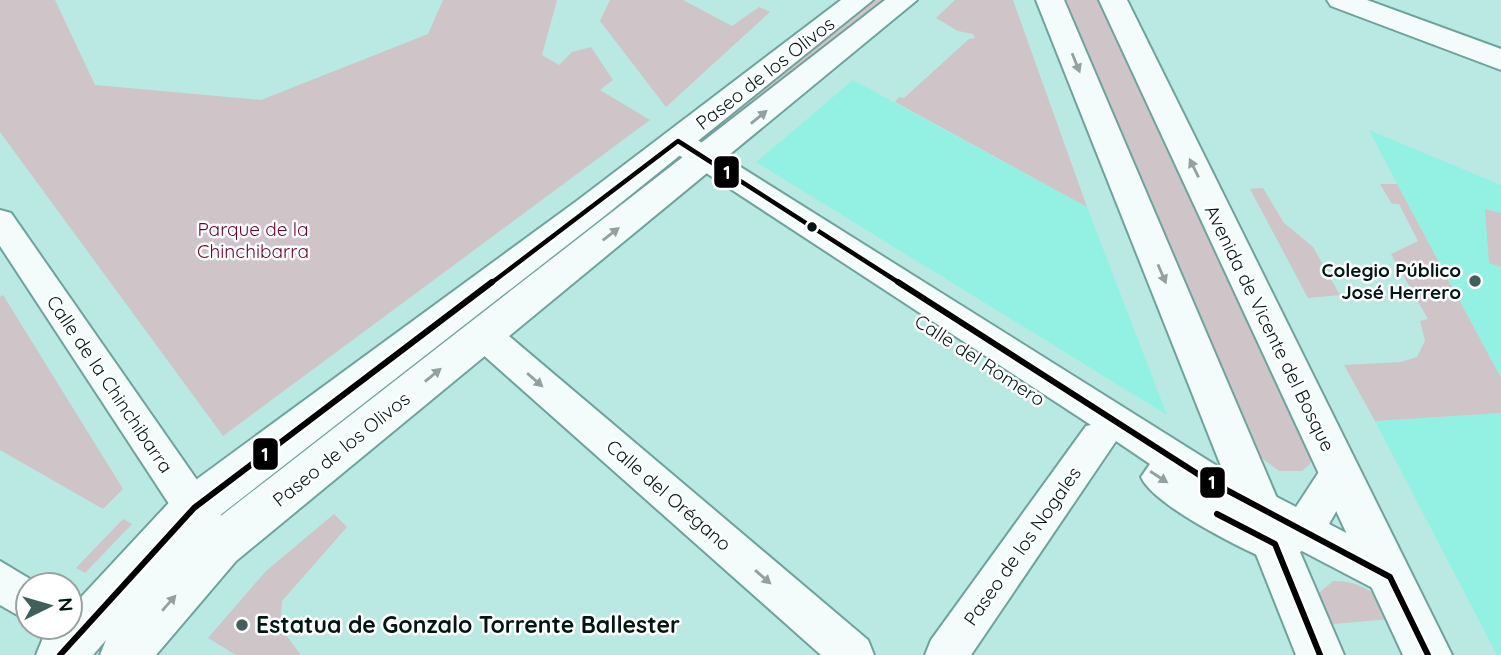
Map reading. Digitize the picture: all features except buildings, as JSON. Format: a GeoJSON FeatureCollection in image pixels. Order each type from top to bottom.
{"type":"FeatureCollection","features":[{"type":"Feature","properties":{"kind":"main road","name":"Paseo de los Olivos"},"geometry":{"type":"LineString","coordinates":[[124,655],[220,545],[484,335],[859,0]]}},
{"type":"Feature","properties":{"kind":"main road","name":"Paseo de los Olivos"},"geometry":{"type":"LineString","coordinates":[[60,655],[194,508],[903,0]]}},
{"type":"Feature","properties":{"kind":"main road"},"geometry":{"type":"LineString","coordinates":[[1050,0],[1280,527],[1320,655]]}},
{"type":"Feature","properties":{"kind":"main road","name":"Avenida de Vicente del Bosque"},"geometry":{"type":"LineString","coordinates":[[1113,0],[1428,655]]}},
{"type":"Feature","properties":{"kind":"main road"},"geometry":{"type":"LineString","coordinates":[[1341,0],[1495,58]]}},
{"type":"Feature","properties":{"kind":"main road"},"geometry":{"type":"LineString","coordinates":[[1373,0],[1495,58]]}},
{"type":"Feature","properties":{"kind":"street","name":"Calle del Romero"},"geometry":{"type":"LineString","coordinates":[[685,156],[1098,438],[1217,514],[1280,527]]}},
{"type":"Feature","properties":{"kind":"street","name":"Calle del Romero"},"geometry":{"type":"LineString","coordinates":[[685,156],[1280,527],[1390,577]]}},
{"type":"Feature","properties":{"kind":"street","name":"Calle de la Chinchibarra"},"geometry":{"type":"LineString","coordinates":[[0,221],[11,262],[220,545]]}},
{"type":"Feature","properties":{"kind":"street","name":"Calle del Orégano"},"geometry":{"type":"LineString","coordinates":[[484,335],[853,655]]}},
{"type":"Feature","properties":{"kind":"street","name":"Paseo de los Nogales"},"geometry":{"type":"LineString","coordinates":[[946,655],[1098,438]]}},
{"type":"Feature","properties":{"kind":"street"},"geometry":{"type":"LineString","coordinates":[[1280,527],[1339,473]]}},
{"type":"Feature","properties":{"kind":"shaded area"},"geometry":{"type":"Polygon","coordinates":[[[853,80],[1087,207],[1167,415],[756,162],[853,80]]]}},
{"type":"Feature","properties":{"kind":"shaded area","name":"Colegio Público José Herrero"},"geometry":{"type":"Polygon","coordinates":[[[1369,130],[1501,185],[1501,378],[1397,184],[1369,130]]]}},
{"type":"Feature","properties":{"kind":"shaded area"},"geometry":{"type":"Polygon","coordinates":[[[1501,413],[1501,655],[1497,655],[1375,421],[1501,413]]]}},
{"type":"Feature","properties":{"kind":"green space","name":"Parque de la Chinchibarra"},"geometry":{"type":"Polygon","coordinates":[[[0,0],[55,0],[95,85],[261,100],[428,34],[443,0],[557,0],[542,55],[559,65],[572,52],[591,47],[613,80],[600,90],[650,120],[223,436],[0,132],[0,0]]]}},
{"type":"Feature","properties":{"kind":"green space"},"geometry":{"type":"Polygon","coordinates":[[[610,0],[683,0],[732,26],[759,7],[770,12],[666,107],[600,21],[610,0]]]}},
{"type":"Feature","properties":{"kind":"green space"},"geometry":{"type":"Polygon","coordinates":[[[874,0],[887,0],[705,142],[701,141],[700,136],[874,0]]]}},
{"type":"Feature","properties":{"kind":"green space"},"geometry":{"type":"Polygon","coordinates":[[[955,0],[1013,0],[1087,207],[895,102],[899,97],[904,98],[969,39],[975,38],[973,34],[958,31],[936,18],[955,0]]]}},
{"type":"Feature","properties":{"kind":"green space"},"geometry":{"type":"Polygon","coordinates":[[[1062,0],[1100,0],[1312,455],[1310,464],[1302,471],[1279,471],[1259,456],[1062,0]]]}},
{"type":"Feature","properties":{"kind":"green space"},"geometry":{"type":"Polygon","coordinates":[[[1380,184],[1397,184],[1501,378],[1501,413],[1375,421],[1344,365],[1401,362],[1417,357],[1425,341],[1420,321],[1428,319],[1391,254],[1418,241],[1399,204],[1392,204],[1380,184]]]}},
{"type":"Feature","properties":{"kind":"green space"},"geometry":{"type":"Polygon","coordinates":[[[1263,188],[1284,223],[1313,247],[1340,295],[1308,298],[1250,189],[1263,188]]]}},
{"type":"Feature","properties":{"kind":"green space"},"geometry":{"type":"Polygon","coordinates":[[[1485,209],[1501,213],[1501,267],[1489,263],[1485,209]]]}},
{"type":"Feature","properties":{"kind":"green space"},"geometry":{"type":"Polygon","coordinates":[[[3,295],[123,489],[103,509],[0,450],[0,297],[3,295]]]}},
{"type":"Feature","properties":{"kind":"green space"},"geometry":{"type":"Polygon","coordinates":[[[334,514],[347,527],[282,601],[280,627],[301,655],[236,655],[208,638],[266,571],[334,514]]]}},
{"type":"Feature","properties":{"kind":"green space"},"geometry":{"type":"Polygon","coordinates":[[[123,519],[132,524],[85,573],[76,568],[123,519]]]}},
{"type":"Feature","properties":{"kind":"green space"},"geometry":{"type":"Polygon","coordinates":[[[1333,581],[1352,583],[1368,590],[1375,595],[1390,619],[1333,624],[1319,593],[1333,581]]]}},
{"type":"Feature","properties":{"kind":"transit line","name":"1"},"geometry":{"type":"LineString","coordinates":[[60,655],[194,508],[678,141],[1204,478],[1390,577],[1428,655]]}},
{"type":"Feature","properties":{"kind":"transit line","name":"1"},"geometry":{"type":"LineString","coordinates":[[1217,514],[1275,544],[1320,655]]}},
{"type":"Feature","properties":{"kind":"place","name":"Colegio Público José Herrero"},"geometry":{"type":"Point","coordinates":[1475,281]}},
{"type":"Feature","properties":{"kind":"place","name":"Estatua de Gonzalo Torrente Ballester"},"geometry":{"type":"Point","coordinates":[242,625]}}]}
